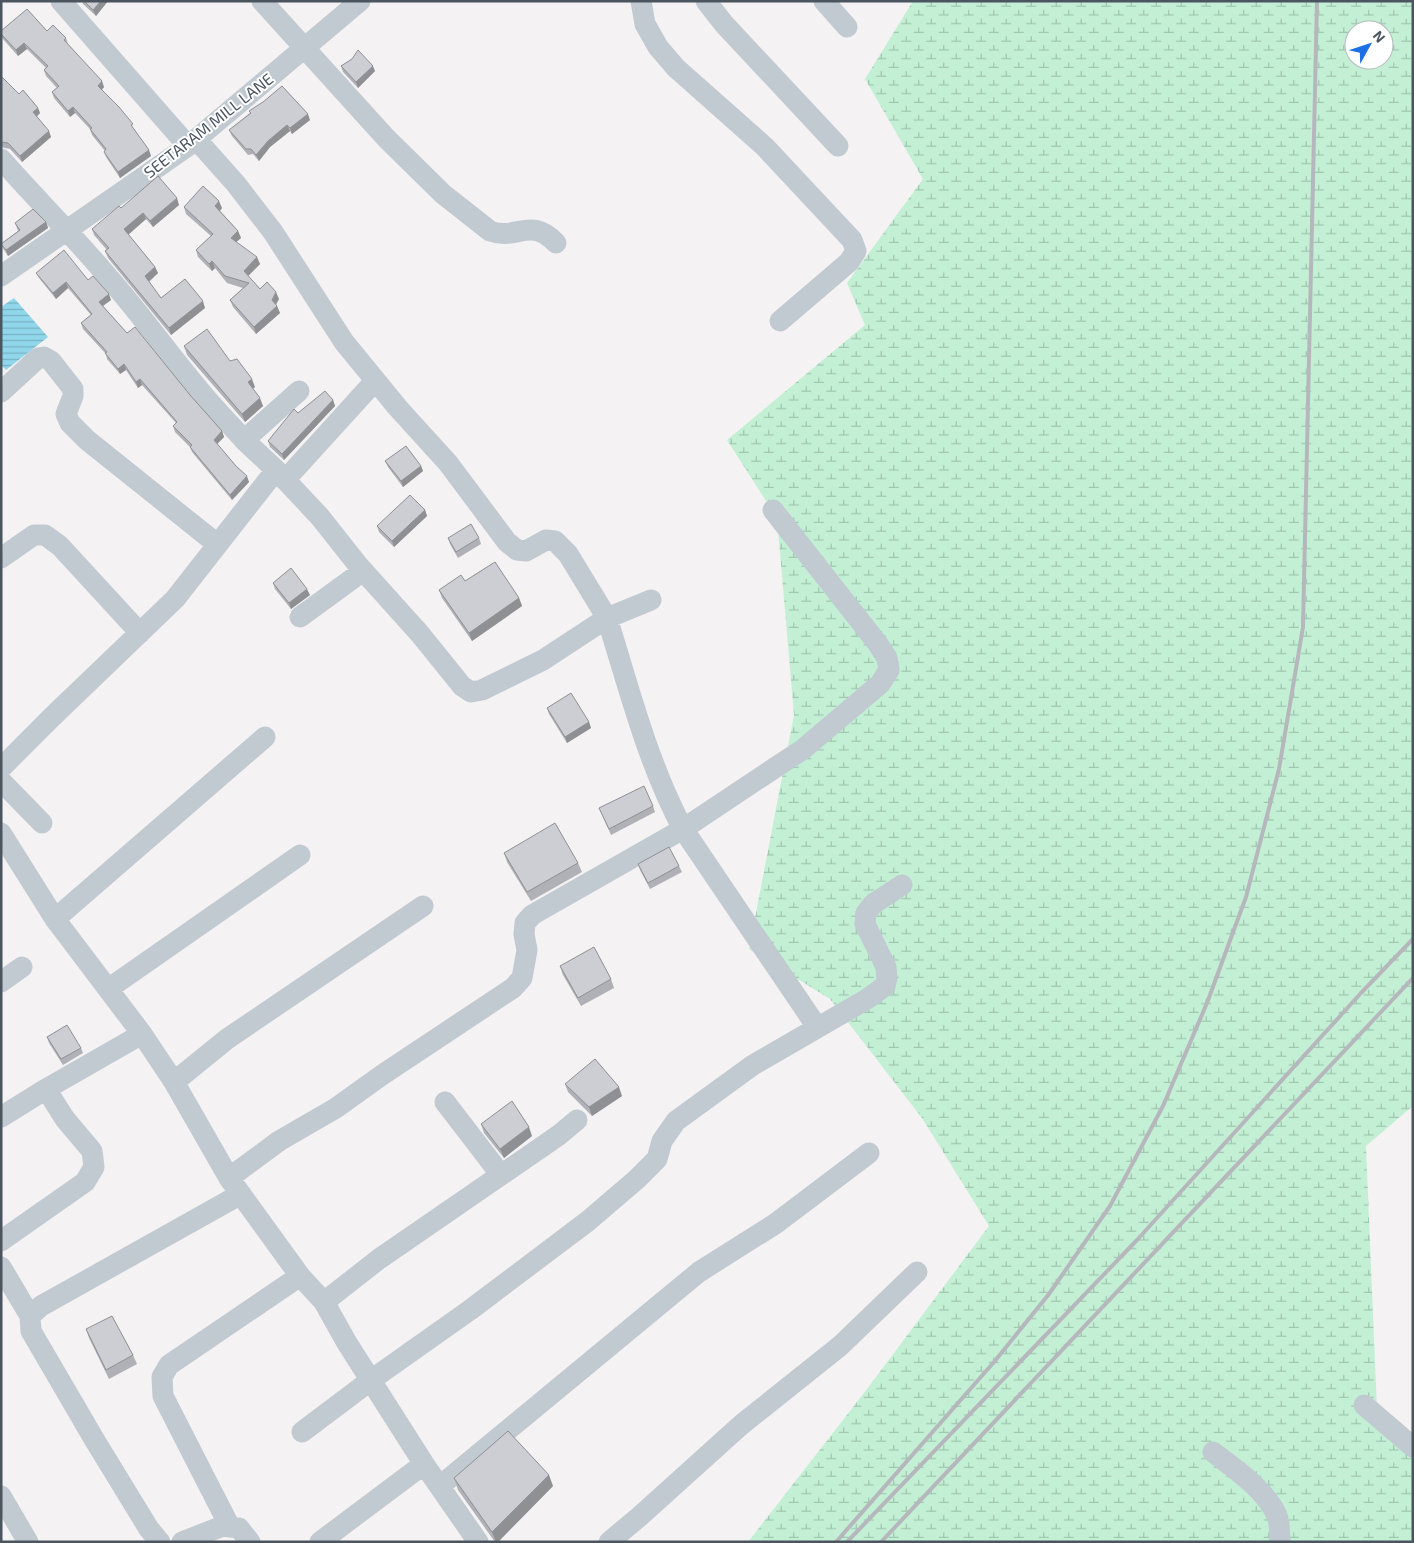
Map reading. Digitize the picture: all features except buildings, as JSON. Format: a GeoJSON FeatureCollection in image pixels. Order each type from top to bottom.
{"type":"FeatureCollection","features":[{"type":"Feature","properties":{"kind":"street"},"geometry":{"type":"LineString","coordinates":[[61,1],[192,142],[236,184],[273,232],[344,342],[448,463],[507,542],[517,550],[526,551],[546,540],[555,541],[568,554],[607,618],[652,759],[669,802],[683,828],[817,1027]]}},
{"type":"Feature","properties":{"kind":"street"},"geometry":{"type":"LineString","coordinates":[[262,1],[386,138],[443,194],[490,232],[497,234],[538,230],[547,234],[556,243]]}},
{"type":"Feature","properties":{"kind":"street","name":"SEETARAM MILL LANE"},"geometry":{"type":"LineString","coordinates":[[1,276],[192,142],[360,1]]}},
{"type":"Feature","properties":{"kind":"street"},"geometry":{"type":"LineString","coordinates":[[641,1],[645,24],[658,47],[676,68],[765,148],[852,240],[856,251],[849,262],[780,321]]}},
{"type":"Feature","properties":{"kind":"street"},"geometry":{"type":"LineString","coordinates":[[706,1],[724,24],[838,146]]}},
{"type":"Feature","properties":{"kind":"street"},"geometry":{"type":"LineString","coordinates":[[824,1],[847,27]]}},
{"type":"Feature","properties":{"kind":"street"},"geometry":{"type":"LineString","coordinates":[[1,158],[28,190],[68,230],[155,332],[196,386],[244,440],[320,517],[363,571],[420,634],[462,686],[471,692],[482,690],[543,660],[607,618],[650,600]]}},
{"type":"Feature","properties":{"kind":"street"},"geometry":{"type":"LineString","coordinates":[[4,384],[38,358],[44,357],[51,361],[73,389],[73,396],[66,414],[70,423],[87,440],[217,544]]}},
{"type":"Feature","properties":{"kind":"street"},"geometry":{"type":"LineString","coordinates":[[1,768],[175,599],[217,544],[280,475],[375,380]]}},
{"type":"Feature","properties":{"kind":"street"},"geometry":{"type":"LineString","coordinates":[[244,440],[299,391]]}},
{"type":"Feature","properties":{"kind":"street"},"geometry":{"type":"LineString","coordinates":[[30,1316],[40,1306],[235,1186],[279,1141],[336,1108],[382,1075],[513,988],[522,978],[527,950],[524,934],[526,923],[532,915],[683,828],[802,750],[880,684],[889,670],[887,658],[773,510]]}},
{"type":"Feature","properties":{"kind":"street"},"geometry":{"type":"LineString","coordinates":[[1,558],[34,535],[45,535],[60,546],[140,633]]}},
{"type":"Feature","properties":{"kind":"street"},"geometry":{"type":"LineString","coordinates":[[300,617],[363,571]]}},
{"type":"Feature","properties":{"kind":"street"},"geometry":{"type":"LineString","coordinates":[[55,919],[265,737]]}},
{"type":"Feature","properties":{"kind":"street"},"geometry":{"type":"LineString","coordinates":[[1,781],[42,823]]}},
{"type":"Feature","properties":{"kind":"street"},"geometry":{"type":"LineString","coordinates":[[1,834],[55,919],[142,1034],[174,1082],[235,1186],[300,1276],[324,1302],[347,1343],[424,1464],[478,1542]]}},
{"type":"Feature","properties":{"kind":"street"},"geometry":{"type":"LineString","coordinates":[[108,989],[300,855]]}},
{"type":"Feature","properties":{"kind":"street"},"geometry":{"type":"LineString","coordinates":[[302,1432],[371,1380],[470,1310],[588,1221],[637,1179],[657,1159],[662,1141],[676,1121],[753,1065],[867,999],[885,986],[887,978],[886,967],[865,924],[866,913],[873,904],[902,885]]}},
{"type":"Feature","properties":{"kind":"street"},"geometry":{"type":"LineString","coordinates":[[174,1082],[226,1039],[423,906]]}},
{"type":"Feature","properties":{"kind":"street"},"geometry":{"type":"LineString","coordinates":[[1,982],[22,967]]}},
{"type":"Feature","properties":{"kind":"street"},"geometry":{"type":"LineString","coordinates":[[1,1117],[142,1034]]}},
{"type":"Feature","properties":{"kind":"street"},"geometry":{"type":"LineString","coordinates":[[1,1241],[85,1182],[94,1167],[92,1151],[65,1119],[46,1090]]}},
{"type":"Feature","properties":{"kind":"street"},"geometry":{"type":"LineString","coordinates":[[445,1102],[501,1175]]}},
{"type":"Feature","properties":{"kind":"street"},"geometry":{"type":"LineString","coordinates":[[324,1302],[379,1259],[559,1135],[577,1120]]}},
{"type":"Feature","properties":{"kind":"street"},"geometry":{"type":"LineString","coordinates":[[440,1486],[699,1272],[776,1224],[869,1153]]}},
{"type":"Feature","properties":{"kind":"street"},"geometry":{"type":"LineString","coordinates":[[1,1267],[30,1316],[31,1331],[36,1340],[149,1529],[160,1542]]}},
{"type":"Feature","properties":{"kind":"street"},"geometry":{"type":"LineString","coordinates":[[608,1542],[639,1517],[741,1425],[840,1346],[917,1272]]}},
{"type":"Feature","properties":{"kind":"street"},"geometry":{"type":"LineString","coordinates":[[230,1527],[163,1396],[162,1377],[169,1365],[300,1276]]}},
{"type":"Feature","properties":{"kind":"street"},"geometry":{"type":"LineString","coordinates":[[1364,1405],[1413,1447]]}},
{"type":"Feature","properties":{"kind":"street"},"geometry":{"type":"LineString","coordinates":[[1213,1452],[1237,1470],[1262,1493],[1278,1516],[1279,1542]]}},
{"type":"Feature","properties":{"kind":"street"},"geometry":{"type":"LineString","coordinates":[[320,1542],[424,1464]]}},
{"type":"Feature","properties":{"kind":"street"},"geometry":{"type":"LineString","coordinates":[[1,1496],[28,1542]]}},
{"type":"Feature","properties":{"kind":"street"},"geometry":{"type":"LineString","coordinates":[[182,1542],[222,1526],[239,1528],[250,1542]]}},
{"type":"Feature","properties":{"kind":"green space"},"geometry":{"type":"Polygon","coordinates":[[[913,1],[1413,1],[1413,1106],[1366,1146],[1377,1410],[1413,1435],[1413,1542],[748,1542],[864,1393],[989,1226],[922,1118],[830,999],[749,949],[794,715],[777,518],[727,440],[865,325],[847,283],[923,179],[865,79],[913,1]]]}},
{"type":"Feature","properties":{"kind":"water"},"geometry":{"type":"Polygon","coordinates":[[[14,298],[48,337],[6,370],[1,365],[1,307],[14,298]]]}},
{"type":"Feature","properties":{"kind":"railway"},"geometry":{"type":"LineString","coordinates":[[836,1542],[994,1362],[1049,1294],[1110,1206],[1163,1106],[1207,1003],[1246,897],[1279,769],[1303,627],[1317,1]]}},
{"type":"Feature","properties":{"kind":"railway"},"geometry":{"type":"LineString","coordinates":[[847,1542],[1137,1240],[1361,993],[1413,939]]}},
{"type":"Feature","properties":{"kind":"railway"},"geometry":{"type":"LineString","coordinates":[[881,1542],[1413,978]]}}]}
